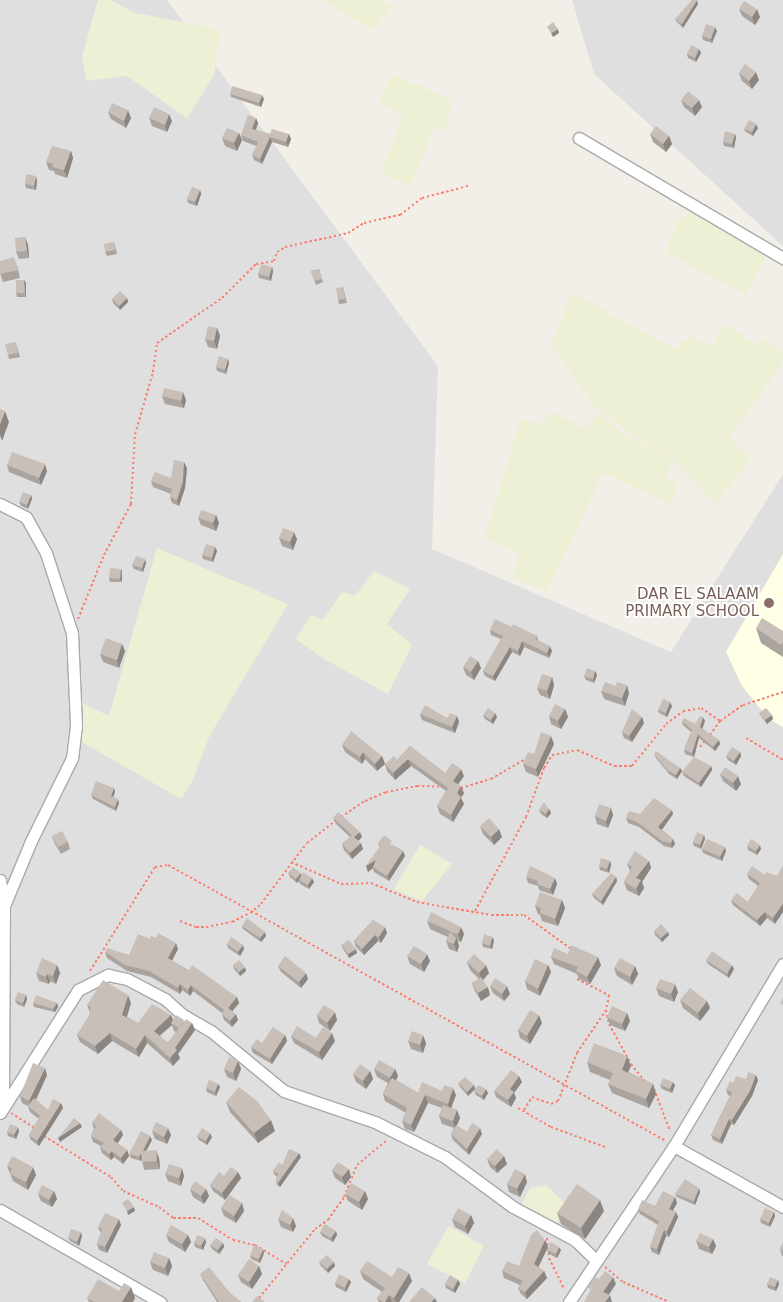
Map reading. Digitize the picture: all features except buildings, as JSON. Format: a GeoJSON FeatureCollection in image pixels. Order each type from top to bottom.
{"type":"FeatureCollection","features":[{"type":"Feature","properties":{"kind":"street"},"geometry":{"type":"LineString","coordinates":[[579,138],[783,258]]}},
{"type":"Feature","properties":{"kind":"street"},"geometry":{"type":"LineString","coordinates":[[0,504],[26,517],[46,553],[72,633],[76,726],[72,758],[31,841],[4,906]]}},
{"type":"Feature","properties":{"kind":"street"},"geometry":{"type":"LineString","coordinates":[[0,880],[4,906],[2,1110]]}},
{"type":"Feature","properties":{"kind":"street"},"geometry":{"type":"LineString","coordinates":[[570,1300],[674,1146],[783,964]]}},
{"type":"Feature","properties":{"kind":"street"},"geometry":{"type":"LineString","coordinates":[[2,1110],[78,990],[108,975],[128,979],[165,999],[183,1015],[211,1031],[284,1092],[396,1132],[445,1157],[497,1196],[547,1226],[575,1240],[597,1261]]}},
{"type":"Feature","properties":{"kind":"street"},"geometry":{"type":"LineString","coordinates":[[674,1146],[783,1207]]}},
{"type":"Feature","properties":{"kind":"street"},"geometry":{"type":"LineString","coordinates":[[0,1210],[160,1302]]}},
{"type":"Feature","properties":{"kind":"path"},"geometry":{"type":"LineString","coordinates":[[72,633],[104,555],[131,504],[135,434],[153,372],[157,343],[222,298],[256,264],[274,261],[277,252],[285,247],[348,234],[364,224],[400,215],[422,198],[468,186]]}},
{"type":"Feature","properties":{"kind":"path"},"geometry":{"type":"LineString","coordinates":[[700,747],[720,721],[743,705],[783,692]]}},
{"type":"Feature","properties":{"kind":"path"},"geometry":{"type":"LineString","coordinates":[[475,911],[526,817],[548,761],[564,751],[577,750],[614,766],[632,766],[666,724],[683,711],[701,708],[720,721]]}},
{"type":"Feature","properties":{"kind":"path"},"geometry":{"type":"LineString","coordinates":[[746,738],[783,760]]}},
{"type":"Feature","properties":{"kind":"path"},"geometry":{"type":"LineString","coordinates":[[453,788],[476,786],[530,757]]}},
{"type":"Feature","properties":{"kind":"path"},"geometry":{"type":"LineString","coordinates":[[542,758],[548,761]]}},
{"type":"Feature","properties":{"kind":"path"},"geometry":{"type":"LineString","coordinates":[[180,921],[196,927],[206,927],[232,922],[250,913],[262,904],[291,862],[323,829],[365,801],[403,788],[446,788]]}},
{"type":"Feature","properties":{"kind":"path"},"geometry":{"type":"LineString","coordinates":[[291,862],[340,884],[371,883],[417,902],[475,911],[524,915],[570,948]]}},
{"type":"Feature","properties":{"kind":"path"},"geometry":{"type":"LineString","coordinates":[[89,973],[159,864],[168,865],[250,913],[674,1146]]}},
{"type":"Feature","properties":{"kind":"path"},"geometry":{"type":"LineString","coordinates":[[577,980],[608,994],[606,1010],[609,1024],[626,1056],[657,1092],[674,1146]]}},
{"type":"Feature","properties":{"kind":"path"},"geometry":{"type":"LineString","coordinates":[[524,1110],[532,1097],[555,1104],[566,1086],[577,1053],[606,1010]]}},
{"type":"Feature","properties":{"kind":"path"},"geometry":{"type":"LineString","coordinates":[[518,1108],[551,1127],[605,1147]]}},
{"type":"Feature","properties":{"kind":"path"},"geometry":{"type":"LineString","coordinates":[[2,1110],[102,1171],[130,1195],[159,1207],[173,1218],[198,1218],[232,1240],[255,1246],[286,1264]]}},
{"type":"Feature","properties":{"kind":"path"},"geometry":{"type":"LineString","coordinates":[[256,1302],[315,1229],[328,1220],[344,1197],[358,1165],[396,1132]]}},
{"type":"Feature","properties":{"kind":"path"},"geometry":{"type":"LineString","coordinates":[[547,1226],[549,1258],[557,1280],[570,1300]]}},
{"type":"Feature","properties":{"kind":"path"},"geometry":{"type":"LineString","coordinates":[[597,1261],[623,1282],[669,1302]]}},
{"type":"Feature","properties":{"kind":"shaded area"},"geometry":{"type":"Polygon","coordinates":[[[0,0],[167,0],[438,366],[432,549],[671,652],[783,474],[783,1302],[0,1302],[0,0]]]}},
{"type":"Feature","properties":{"kind":"shaded area"},"geometry":{"type":"Polygon","coordinates":[[[98,0],[110,0],[135,13],[221,29],[214,75],[187,118],[127,76],[86,81],[82,57],[98,0]]]}},
{"type":"Feature","properties":{"kind":"shaded area"},"geometry":{"type":"Polygon","coordinates":[[[323,0],[383,0],[392,6],[372,31],[323,0]]]}},
{"type":"Feature","properties":{"kind":"shaded area"},"geometry":{"type":"Polygon","coordinates":[[[572,0],[783,0],[783,246],[594,74],[572,0]]]}},
{"type":"Feature","properties":{"kind":"shaded area"},"geometry":{"type":"Polygon","coordinates":[[[392,73],[452,101],[446,129],[434,129],[411,186],[381,173],[403,116],[379,103],[392,73]]]}},
{"type":"Feature","properties":{"kind":"shaded area"},"geometry":{"type":"Polygon","coordinates":[[[694,211],[769,252],[745,294],[665,252],[678,220],[694,211]]]}},
{"type":"Feature","properties":{"kind":"shaded area"},"geometry":{"type":"Polygon","coordinates":[[[572,292],[674,349],[691,335],[711,347],[725,323],[759,346],[764,338],[783,354],[783,362],[729,439],[751,458],[716,505],[674,460],[637,439],[594,406],[551,345],[572,292]]]}},
{"type":"Feature","properties":{"kind":"shaded area"},"geometry":{"type":"Polygon","coordinates":[[[552,412],[586,429],[598,413],[633,440],[673,461],[665,478],[679,483],[670,504],[603,473],[547,592],[512,579],[519,552],[484,539],[521,418],[541,425],[552,412]]]}},
{"type":"Feature","properties":{"kind":"shaded area"},"geometry":{"type":"Polygon","coordinates":[[[157,548],[288,604],[209,737],[192,782],[181,799],[82,742],[82,703],[109,716],[157,548]]]}},
{"type":"Feature","properties":{"kind":"shaded area","name":"DAR EL SALAAM PRIMARY SCHOOL"},"geometry":{"type":"Polygon","coordinates":[[[783,554],[783,727],[769,719],[742,686],[726,652],[783,554]]]}},
{"type":"Feature","properties":{"kind":"shaded area"},"geometry":{"type":"Polygon","coordinates":[[[374,571],[410,589],[387,624],[412,645],[388,694],[324,659],[296,639],[311,615],[323,620],[342,592],[355,596],[374,571]]]}},
{"type":"Feature","properties":{"kind":"shaded area"},"geometry":{"type":"Polygon","coordinates":[[[420,845],[452,864],[422,901],[394,889],[420,845]]]}},
{"type":"Feature","properties":{"kind":"shaded area"},"geometry":{"type":"Polygon","coordinates":[[[546,1185],[567,1205],[556,1225],[521,1205],[530,1188],[546,1185]]]}},
{"type":"Feature","properties":{"kind":"shaded area"},"geometry":{"type":"Polygon","coordinates":[[[449,1226],[484,1246],[465,1283],[427,1264],[449,1226]]]}},
{"type":"Feature","properties":{"kind":"place","name":"DAR EL SALAAM PRIMARY SCHOOL"},"geometry":{"type":"Point","coordinates":[769,603]}}]}
